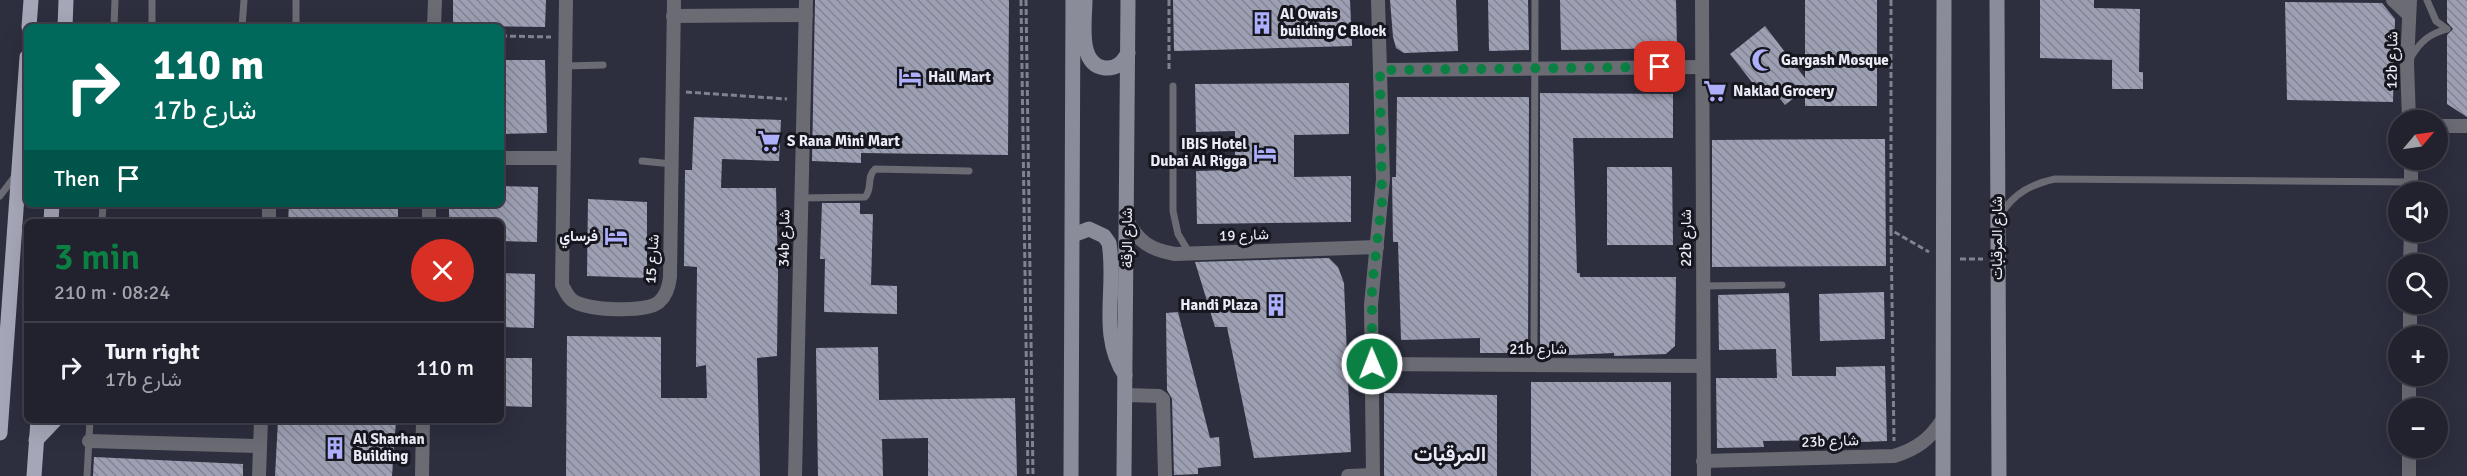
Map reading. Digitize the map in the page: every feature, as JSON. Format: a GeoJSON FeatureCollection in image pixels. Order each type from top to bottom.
{"type":"FeatureCollection","features":[{"type":"Feature","properties":{"kind":"main road"},"geometry":{"type":"LineString","coordinates":[[65,24],[66,0]]}},
{"type":"Feature","properties":{"kind":"main road"},"geometry":{"type":"LineString","coordinates":[[29,24],[30,3]]}},
{"type":"Feature","properties":{"kind":"main road"},"geometry":{"type":"LineString","coordinates":[[0,433],[24,100]]}},
{"type":"Feature","properties":{"kind":"main road"},"geometry":{"type":"LineString","coordinates":[[33,476],[38,423]]}},
{"type":"Feature","properties":{"kind":"main road"},"geometry":{"type":"LineString","coordinates":[[36,440],[52,423]]}},
{"type":"Feature","properties":{"kind":"street"},"geometry":{"type":"LineString","coordinates":[[434,24],[435,0]]}},
{"type":"Feature","properties":{"kind":"street","name":"شارع 15"},"geometry":{"type":"LineString","coordinates":[[566,0],[562,285],[573,301],[591,307],[640,309],[659,302],[665,295],[670,277],[674,0]]}},
{"type":"Feature","properties":{"kind":"street","name":"34b شارع"},"geometry":{"type":"LineString","coordinates":[[795,476],[806,0]]}},
{"type":"Feature","properties":{"kind":"street"},"geometry":{"type":"LineString","coordinates":[[1071,476],[1073,0]]}},
{"type":"Feature","properties":{"kind":"street"},"geometry":{"type":"LineString","coordinates":[[1085,0],[1086,48],[1089,57],[1096,64],[1105,68],[1115,67],[1123,62],[1128,53]]}},
{"type":"Feature","properties":{"kind":"street","name":"شارع الرقة"},"geometry":{"type":"LineString","coordinates":[[1124,476],[1128,0]]}},
{"type":"Feature","properties":{"kind":"street"},"geometry":{"type":"LineString","coordinates":[[1348,476],[1373,476],[1371,305],[1383,178],[1378,0]]}},
{"type":"Feature","properties":{"kind":"street","name":"22b شارع"},"geometry":{"type":"LineString","coordinates":[[1702,0],[1704,476]]}},
{"type":"Feature","properties":{"kind":"street"},"geometry":{"type":"LineString","coordinates":[[1943,476],[1944,0]]}},
{"type":"Feature","properties":{"kind":"street","name":"شارع المرقبات"},"geometry":{"type":"LineString","coordinates":[[1998,0],[1999,476]]}},
{"type":"Feature","properties":{"kind":"street"},"geometry":{"type":"LineString","coordinates":[[2393,0],[2409,15]]}},
{"type":"Feature","properties":{"kind":"street","name":"12b شارع"},"geometry":{"type":"LineString","coordinates":[[2409,110],[2407,63],[2410,0]]}},
{"type":"Feature","properties":{"kind":"street"},"geometry":{"type":"LineString","coordinates":[[674,16],[806,15]]}},
{"type":"Feature","properties":{"kind":"street"},"geometry":{"type":"LineString","coordinates":[[1380,70],[1702,67]]}},
{"type":"Feature","properties":{"kind":"street"},"geometry":{"type":"LineString","coordinates":[[2448,126],[2467,126]]}},
{"type":"Feature","properties":{"kind":"street"},"geometry":{"type":"LineString","coordinates":[[504,158],[563,158]]}},
{"type":"Feature","properties":{"kind":"street","name":"شارع 19"},"geometry":{"type":"LineString","coordinates":[[1127,220],[1134,234],[1145,245],[1160,252],[1190,254],[1377,247]]}},
{"type":"Feature","properties":{"kind":"street"},"geometry":{"type":"LineString","coordinates":[[1073,235],[1089,229],[1104,236],[1109,243],[1109,333],[1115,357],[1126,378]]}},
{"type":"Feature","properties":{"kind":"street","name":"21b شارع"},"geometry":{"type":"LineString","coordinates":[[1372,364],[1703,366]]}},
{"type":"Feature","properties":{"kind":"street"},"geometry":{"type":"LineString","coordinates":[[1126,395],[1159,396],[1163,399],[1165,476]]}},
{"type":"Feature","properties":{"kind":"street","name":"23b شارع"},"geometry":{"type":"LineString","coordinates":[[1703,461],[1894,456],[1923,443],[1943,419]]}},
{"type":"Feature","properties":{"kind":"street"},"geometry":{"type":"LineString","coordinates":[[259,476],[261,423]]}},
{"type":"Feature","properties":{"kind":"street"},"geometry":{"type":"LineString","coordinates":[[422,476],[423,423]]}},
{"type":"Feature","properties":{"kind":"street"},"geometry":{"type":"LineString","coordinates":[[89,441],[260,446]]}},
{"type":"Feature","properties":{"kind":"street"},"geometry":{"type":"LineString","coordinates":[[2409,458],[2409,476]]}},
{"type":"Feature","properties":{"kind":"lane"},"geometry":{"type":"LineString","coordinates":[[114,24],[115,0]]}},
{"type":"Feature","properties":{"kind":"lane"},"geometry":{"type":"LineString","coordinates":[[152,0],[152,24]]}},
{"type":"Feature","properties":{"kind":"lane"},"geometry":{"type":"LineString","coordinates":[[243,24],[244,0]]}},
{"type":"Feature","properties":{"kind":"lane"},"geometry":{"type":"LineString","coordinates":[[296,0],[296,24]]}},
{"type":"Feature","properties":{"kind":"lane"},"geometry":{"type":"LineString","coordinates":[[1534,0],[1534,365]]}},
{"type":"Feature","properties":{"kind":"lane"},"geometry":{"type":"LineString","coordinates":[[2407,63],[2421,41],[2431,33],[2447,29],[2436,21],[2427,0]]}},
{"type":"Feature","properties":{"kind":"lane"},"geometry":{"type":"LineString","coordinates":[[565,66],[603,66]]}},
{"type":"Feature","properties":{"kind":"lane"},"geometry":{"type":"LineString","coordinates":[[1173,86],[1173,211],[1178,234],[1190,254]]}},
{"type":"Feature","properties":{"kind":"lane"},"geometry":{"type":"LineString","coordinates":[[642,161],[672,164]]}},
{"type":"Feature","properties":{"kind":"lane"},"geometry":{"type":"LineString","coordinates":[[801,198],[865,197],[869,193],[871,173],[875,169],[969,171]]}},
{"type":"Feature","properties":{"kind":"lane"},"geometry":{"type":"LineString","coordinates":[[0,196],[19,171]]}},
{"type":"Feature","properties":{"kind":"lane"},"geometry":{"type":"LineString","coordinates":[[1997,222],[2007,205],[2020,192],[2037,183],[2055,179],[2388,186]]}},
{"type":"Feature","properties":{"kind":"lane"},"geometry":{"type":"LineString","coordinates":[[1703,286],[1782,285]]}},
{"type":"Feature","properties":{"kind":"lane"},"geometry":{"type":"LineString","coordinates":[[87,476],[90,423]]}},
{"type":"Feature","properties":{"kind":"path"},"geometry":{"type":"LineString","coordinates":[[1021,0],[1030,476]]}},
{"type":"Feature","properties":{"kind":"path"},"geometry":{"type":"LineString","coordinates":[[1026,0],[1030,476]]}},
{"type":"Feature","properties":{"kind":"path"},"geometry":{"type":"LineString","coordinates":[[1168,0],[1169,70]]}},
{"type":"Feature","properties":{"kind":"path"},"geometry":{"type":"LineString","coordinates":[[1891,0],[1894,456]]}},
{"type":"Feature","properties":{"kind":"path"},"geometry":{"type":"LineString","coordinates":[[504,36],[565,37]]}},
{"type":"Feature","properties":{"kind":"path"},"geometry":{"type":"LineString","coordinates":[[672,92],[804,100]]}},
{"type":"Feature","properties":{"kind":"path"},"geometry":{"type":"LineString","coordinates":[[1891,230],[1943,260],[1997,258]]}},
{"type":"Feature","properties":{"kind":"building"},"geometry":{"type":"Polygon","coordinates":[[[453,0],[546,0],[545,27],[453,24],[453,0]]]}},
{"type":"Feature","properties":{"kind":"building","name":"Hall Mart"},"geometry":{"type":"Polygon","coordinates":[[[815,0],[1009,0],[1008,155],[861,153],[861,163],[812,161],[815,0]]]}},
{"type":"Feature","properties":{"kind":"building","name":"Al Owais building C Block"},"geometry":{"type":"Polygon","coordinates":[[[1173,0],[1350,0],[1352,46],[1174,51],[1173,0]]]}},
{"type":"Feature","properties":{"kind":"building"},"geometry":{"type":"Polygon","coordinates":[[[1390,0],[1456,0],[1458,51],[1404,53],[1396,48],[1390,0]]]}},
{"type":"Feature","properties":{"kind":"building"},"geometry":{"type":"Polygon","coordinates":[[[1488,0],[1528,0],[1529,50],[1489,51],[1488,0]]]}},
{"type":"Feature","properties":{"kind":"building"},"geometry":{"type":"Polygon","coordinates":[[[1560,0],[1676,0],[1677,48],[1561,50],[1560,0]]]}},
{"type":"Feature","properties":{"kind":"building"},"geometry":{"type":"Polygon","coordinates":[[[1805,0],[1877,0],[1877,106],[1805,106],[1805,89],[1785,105],[1771,87],[1762,95],[1730,54],[1765,26],[1805,78],[1805,0]]]}},
{"type":"Feature","properties":{"kind":"building"},"geometry":{"type":"Polygon","coordinates":[[[2040,0],[2094,0],[2094,8],[2140,9],[2139,72],[2143,72],[2143,89],[2112,89],[2112,60],[2040,58],[2040,0]]]}},
{"type":"Feature","properties":{"kind":"building"},"geometry":{"type":"Polygon","coordinates":[[[2447,0],[2467,0],[2467,117],[2447,104],[2447,35],[2453,29],[2447,22],[2447,0]]]}},
{"type":"Feature","properties":{"kind":"building"},"geometry":{"type":"Polygon","coordinates":[[[2285,2],[2382,3],[2395,19],[2393,102],[2287,100],[2285,2]]]}},
{"type":"Feature","properties":{"kind":"building"},"geometry":{"type":"Polygon","coordinates":[[[504,60],[545,60],[547,133],[504,134],[504,60]]]}},
{"type":"Feature","properties":{"kind":"building","name":"IBIS Hotel Dubai Al Rigga"},"geometry":{"type":"Polygon","coordinates":[[[1349,83],[1349,134],[1294,135],[1294,177],[1351,176],[1351,222],[1197,224],[1196,171],[1235,170],[1235,131],[1196,132],[1195,84],[1349,83]]]}},
{"type":"Feature","properties":{"kind":"building"},"geometry":{"type":"Polygon","coordinates":[[[1540,93],[1673,94],[1673,138],[1573,138],[1577,273],[1580,273],[1580,277],[1676,277],[1675,346],[1666,354],[1614,356],[1614,353],[1547,356],[1547,353],[1540,353],[1540,93]]]}},
{"type":"Feature","properties":{"kind":"building"},"geometry":{"type":"Polygon","coordinates":[[[1397,97],[1529,97],[1528,353],[1480,353],[1480,338],[1401,340],[1398,242],[1393,242],[1392,177],[1396,177],[1397,97]]]}},
{"type":"Feature","properties":{"kind":"building"},"geometry":{"type":"Polygon","coordinates":[[[694,117],[781,120],[779,161],[722,159],[721,188],[776,188],[777,356],[757,358],[760,476],[566,476],[567,336],[661,337],[661,398],[707,398],[706,365],[696,367],[697,267],[684,266],[685,170],[692,170],[694,117]]]}},
{"type":"Feature","properties":{"kind":"building"},"geometry":{"type":"Polygon","coordinates":[[[1885,139],[1886,266],[1712,267],[1712,140],[1885,139]]]}},
{"type":"Feature","properties":{"kind":"building"},"geometry":{"type":"Polygon","coordinates":[[[1607,167],[1672,167],[1673,245],[1607,245],[1607,167]]]}},
{"type":"Feature","properties":{"kind":"building"},"geometry":{"type":"Polygon","coordinates":[[[504,186],[538,187],[537,242],[504,241],[504,219],[449,219],[449,207],[504,207],[504,186]]]}},
{"type":"Feature","properties":{"kind":"building"},"geometry":{"type":"Polygon","coordinates":[[[588,199],[647,202],[647,278],[587,276],[588,199]]]}},
{"type":"Feature","properties":{"kind":"building"},"geometry":{"type":"Polygon","coordinates":[[[822,203],[860,203],[860,214],[873,214],[871,285],[897,286],[897,314],[824,312],[825,259],[820,259],[822,203]]]}},
{"type":"Feature","properties":{"kind":"building"},"geometry":{"type":"Polygon","coordinates":[[[289,207],[398,207],[398,219],[288,219],[289,207]]]}},
{"type":"Feature","properties":{"kind":"building"},"geometry":{"type":"Polygon","coordinates":[[[1329,258],[1338,267],[1344,283],[1351,452],[1254,458],[1227,327],[1215,327],[1195,262],[1329,258]]]}},
{"type":"Feature","properties":{"kind":"building"},"geometry":{"type":"Polygon","coordinates":[[[504,273],[535,274],[534,328],[504,327],[504,273]]]}},
{"type":"Feature","properties":{"kind":"building"},"geometry":{"type":"Polygon","coordinates":[[[1884,292],[1885,339],[1820,341],[1819,294],[1884,292]]]}},
{"type":"Feature","properties":{"kind":"building"},"geometry":{"type":"Polygon","coordinates":[[[1789,293],[1792,376],[1836,376],[1836,367],[1885,366],[1887,441],[1837,443],[1837,440],[1763,441],[1764,447],[1717,448],[1716,378],[1777,378],[1776,349],[1719,350],[1718,295],[1789,293]]]}},
{"type":"Feature","properties":{"kind":"building"},"geometry":{"type":"Polygon","coordinates":[[[1178,312],[1210,438],[1219,437],[1221,466],[1198,468],[1198,474],[1174,475],[1172,399],[1167,390],[1166,313],[1178,312]]]}},
{"type":"Feature","properties":{"kind":"building"},"geometry":{"type":"Polygon","coordinates":[[[878,347],[879,400],[1015,398],[1017,476],[928,476],[928,438],[882,439],[883,476],[818,476],[816,348],[878,347]]]}},
{"type":"Feature","properties":{"kind":"building"},"geometry":{"type":"Polygon","coordinates":[[[504,358],[532,358],[532,407],[504,406],[504,358]]]}},
{"type":"Feature","properties":{"kind":"building"},"geometry":{"type":"Polygon","coordinates":[[[1531,382],[1671,382],[1671,476],[1531,476],[1531,382]]]}},
{"type":"Feature","properties":{"kind":"building"},"geometry":{"type":"Polygon","coordinates":[[[1384,393],[1497,395],[1497,476],[1384,476],[1384,393]]]}},
{"type":"Feature","properties":{"kind":"building","name":"Al Sharhan Building"},"geometry":{"type":"Polygon","coordinates":[[[278,423],[396,423],[392,476],[275,476],[278,423]]]}},
{"type":"Feature","properties":{"kind":"building"},"geometry":{"type":"Polygon","coordinates":[[[94,457],[243,464],[243,476],[93,476],[94,457]]]}},
{"type":"Feature","properties":{"kind":"place","name":"Al Owais building C Block"},"geometry":{"type":"Point","coordinates":[1262,23]}},
{"type":"Feature","properties":{"kind":"place","name":"Gargash Mosque"},"geometry":{"type":"Point","coordinates":[1763,60]}},
{"type":"Feature","properties":{"kind":"place","name":"Hall Mart"},"geometry":{"type":"Point","coordinates":[910,77]}},
{"type":"Feature","properties":{"kind":"place","name":"Naklad Grocery"},"geometry":{"type":"Point","coordinates":[1715,91]}},
{"type":"Feature","properties":{"kind":"place","name":"S Rana Mini Mart"},"geometry":{"type":"Point","coordinates":[769,141]}},
{"type":"Feature","properties":{"kind":"place","name":"IBIS Hotel Dubai Al Rigga"},"geometry":{"type":"Point","coordinates":[1265,153]}},
{"type":"Feature","properties":{"kind":"place","name":"فرساي"},"geometry":{"type":"Point","coordinates":[616,236]}},
{"type":"Feature","properties":{"kind":"place","name":"Handi Plaza"},"geometry":{"type":"Point","coordinates":[1276,305]}},
{"type":"Feature","properties":{"kind":"place","name":"Al Sharhan Building"},"geometry":{"type":"Point","coordinates":[335,448]}},
{"type":"Feature","properties":{"kind":"district","name":"المرقبات"},"geometry":{"type":"Point","coordinates":[1450,454]}},
{"type":"Feature","properties":{"kind":"route"},"geometry":{"type":"LineString","coordinates":[[1372,364],[1372,286],[1383,178],[1380,70],[1660,67]]}}]}
